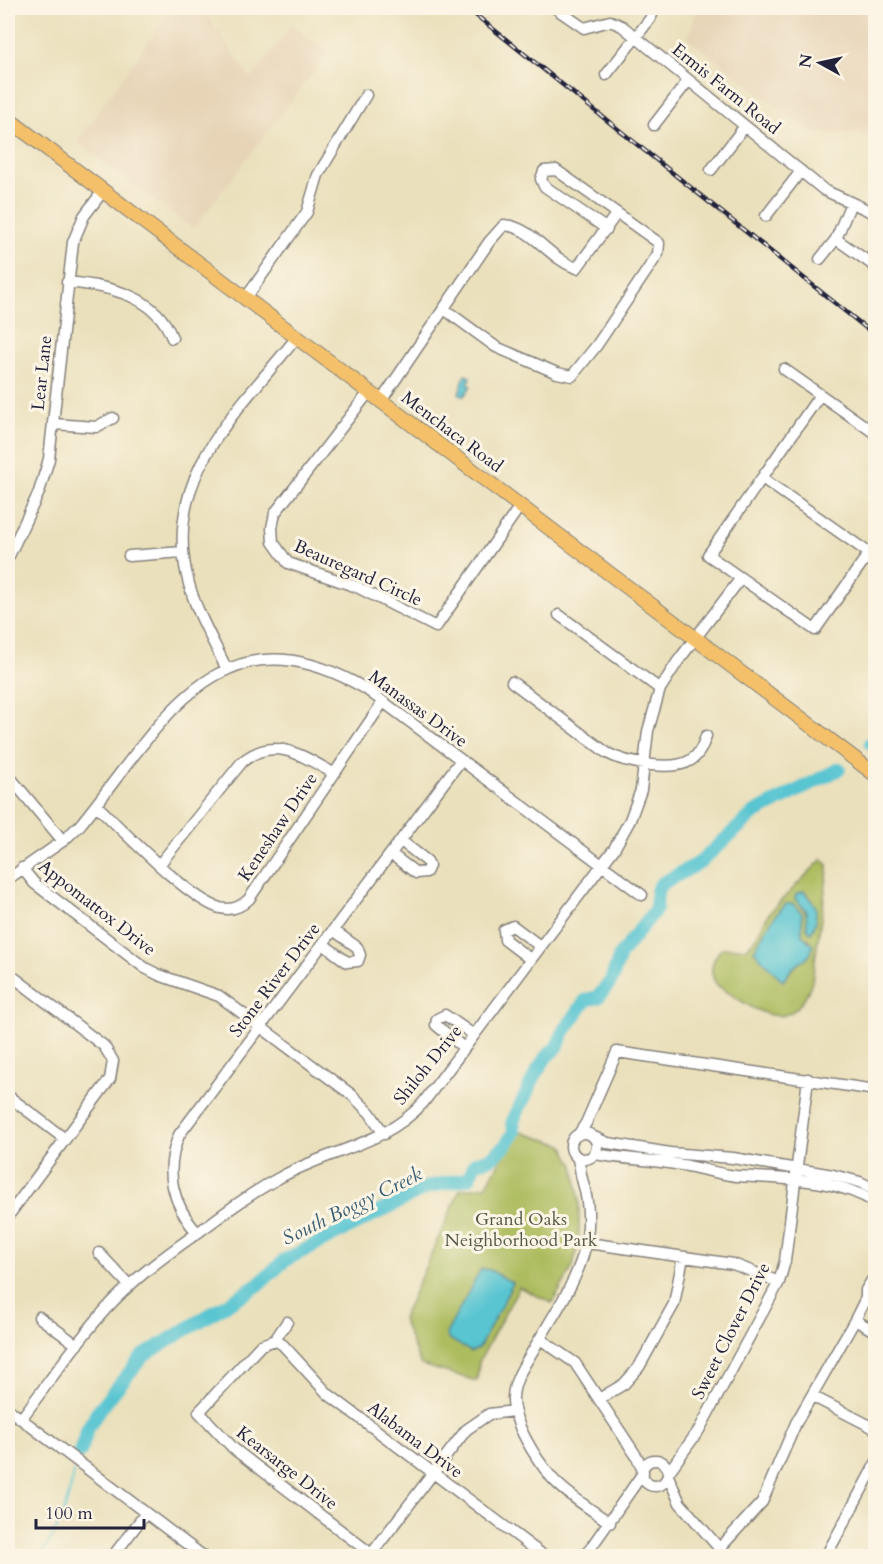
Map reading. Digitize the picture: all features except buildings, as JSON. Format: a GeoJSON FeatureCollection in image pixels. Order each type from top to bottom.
{"type":"FeatureCollection","features":[{"type":"Feature","properties":{"kind":"main road","name":"Menchaca Road"},"geometry":{"type":"LineString","coordinates":[[8,119],[876,775]]}},
{"type":"Feature","properties":{"kind":"street","name":"Ermis Farm Road"},"geometry":{"type":"LineString","coordinates":[[555,8],[584,28],[613,21],[636,37],[824,190],[876,214]]}},
{"type":"Feature","properties":{"kind":"street"},"geometry":{"type":"LineString","coordinates":[[606,75],[656,8]]}},
{"type":"Feature","properties":{"kind":"street"},"geometry":{"type":"LineString","coordinates":[[654,125],[688,81]]}},
{"type":"Feature","properties":{"kind":"street"},"geometry":{"type":"LineString","coordinates":[[245,299],[303,218],[310,204],[318,175],[366,94]]}},
{"type":"Feature","properties":{"kind":"street"},"geometry":{"type":"LineString","coordinates":[[711,170],[745,126]]}},
{"type":"Feature","properties":{"kind":"street"},"geometry":{"type":"LineString","coordinates":[[444,309],[496,347],[557,373],[572,376],[609,327],[660,249],[659,243],[649,234],[556,170],[544,171],[541,179],[544,186],[607,229]]}},
{"type":"Feature","properties":{"kind":"street"},"geometry":{"type":"LineString","coordinates":[[766,216],[801,171]]}},
{"type":"Feature","properties":{"kind":"street","name":"Lear Lane"},"geometry":{"type":"LineString","coordinates":[[8,558],[44,477],[54,424],[68,282],[76,235],[84,216],[103,191]]}},
{"type":"Feature","properties":{"kind":"street"},"geometry":{"type":"LineString","coordinates":[[820,259],[836,239],[851,203]]}},
{"type":"Feature","properties":{"kind":"street"},"geometry":{"type":"LineString","coordinates":[[375,396],[444,309],[489,242],[504,225],[514,227],[562,261],[577,268],[617,213]]}},
{"type":"Feature","properties":{"kind":"street"},"geometry":{"type":"LineString","coordinates":[[836,239],[876,267]]}},
{"type":"Feature","properties":{"kind":"street"},"geometry":{"type":"LineString","coordinates":[[68,282],[102,286],[125,293],[159,316],[169,328],[172,338]]}},
{"type":"Feature","properties":{"kind":"street"},"geometry":{"type":"LineString","coordinates":[[226,668],[191,589],[183,552],[182,534],[186,503],[200,463],[214,440],[297,337]]}},
{"type":"Feature","properties":{"kind":"street"},"geometry":{"type":"LineString","coordinates":[[784,369],[876,434]]}},
{"type":"Feature","properties":{"kind":"street"},"geometry":{"type":"LineString","coordinates":[[762,478],[869,554],[815,630],[708,555],[820,395]]}},
{"type":"Feature","properties":{"kind":"street","name":"Beauregard Circle"},"geometry":{"type":"LineString","coordinates":[[375,396],[275,513],[272,528],[273,542],[288,563],[357,587],[435,627],[520,506]]}},
{"type":"Feature","properties":{"kind":"street"},"geometry":{"type":"LineString","coordinates":[[54,424],[96,427],[113,418]]}},
{"type":"Feature","properties":{"kind":"street"},"geometry":{"type":"LineString","coordinates":[[129,556],[183,552]]}},
{"type":"Feature","properties":{"kind":"street","name":"Shiloh Drive"},"geometry":{"type":"LineString","coordinates":[[21,1419],[77,1345],[129,1285],[233,1206],[280,1177],[316,1160],[384,1134],[416,1111],[601,866],[630,820],[641,790],[648,731],[660,690],[678,661],[741,578]]}},
{"type":"Feature","properties":{"kind":"street"},"geometry":{"type":"LineString","coordinates":[[559,615],[660,690]]}},
{"type":"Feature","properties":{"kind":"street","name":"Manassas Drive"},"geometry":{"type":"LineString","coordinates":[[8,879],[63,841],[96,805],[184,696],[226,668],[265,660],[306,663],[356,683],[642,896]]}},
{"type":"Feature","properties":{"kind":"street"},"geometry":{"type":"LineString","coordinates":[[512,682],[607,753],[623,760],[644,764],[673,765],[687,762],[699,753],[706,736]]}},
{"type":"Feature","properties":{"kind":"street","name":"Keneshaw Drive"},"geometry":{"type":"LineString","coordinates":[[96,805],[159,865],[215,906],[228,909],[241,906],[249,899],[383,702]]}},
{"type":"Feature","properties":{"kind":"street"},"geometry":{"type":"LineString","coordinates":[[159,865],[242,762],[258,752],[278,748],[291,750],[333,773]]}},
{"type":"Feature","properties":{"kind":"street","name":"Stone River Drive"},"geometry":{"type":"LineString","coordinates":[[197,1233],[174,1196],[171,1178],[172,1155],[186,1125],[461,760]]}},
{"type":"Feature","properties":{"kind":"street"},"geometry":{"type":"LineString","coordinates":[[8,775],[63,841]]}},
{"type":"Feature","properties":{"kind":"street"},"geometry":{"type":"LineString","coordinates":[[391,854],[416,873],[426,872],[429,866],[427,861],[401,841]]}},
{"type":"Feature","properties":{"kind":"street","name":"Appomattox Drive"},"geometry":{"type":"LineString","coordinates":[[22,868],[34,884],[145,968],[159,975],[209,991],[260,1027],[352,1095],[370,1113],[384,1134]]}},
{"type":"Feature","properties":{"kind":"street"},"geometry":{"type":"LineString","coordinates":[[530,959],[505,940],[504,930],[513,926],[540,946]]}},
{"type":"Feature","properties":{"kind":"street"},"geometry":{"type":"LineString","coordinates":[[323,944],[347,962],[358,961],[360,955],[357,947],[333,930]]}},
{"type":"Feature","properties":{"kind":"street"},"geometry":{"type":"LineString","coordinates":[[8,973],[104,1047],[113,1061],[110,1078],[10,1208]]}},
{"type":"Feature","properties":{"kind":"street"},"geometry":{"type":"LineString","coordinates":[[464,1048],[440,1031],[436,1025],[437,1019],[442,1015],[448,1016],[474,1035]]}},
{"type":"Feature","properties":{"kind":"street"},"geometry":{"type":"LineString","coordinates":[[609,1523],[552,1478],[520,1428],[514,1411],[516,1380],[580,1269],[588,1243],[589,1217],[585,1185],[571,1145],[594,1107],[617,1052],[876,1090]]}},
{"type":"Feature","properties":{"kind":"street","name":"Sweet Clover Drive"},"geometry":{"type":"LineString","coordinates":[[668,1474],[684,1448],[699,1430],[779,1282],[785,1261],[808,1079]]}},
{"type":"Feature","properties":{"kind":"street"},"geometry":{"type":"LineString","coordinates":[[8,1096],[65,1139]]}},
{"type":"Feature","properties":{"kind":"street"},"geometry":{"type":"LineString","coordinates":[[585,1185],[597,1144],[594,1137],[594,1107]]}},
{"type":"Feature","properties":{"kind":"street"},"geometry":{"type":"LineString","coordinates":[[578,1135],[586,1133],[608,1143],[670,1153],[733,1158],[844,1188],[876,1203]]}},
{"type":"Feature","properties":{"kind":"street"},"geometry":{"type":"LineString","coordinates":[[577,1157],[585,1159],[594,1155],[683,1165],[725,1174],[845,1178],[876,1190]]}},
{"type":"Feature","properties":{"kind":"street"},"geometry":{"type":"LineString","coordinates":[[588,1243],[742,1266],[779,1282]]}},
{"type":"Feature","properties":{"kind":"street"},"geometry":{"type":"LineString","coordinates":[[99,1253],[129,1285]]}},
{"type":"Feature","properties":{"kind":"street"},"geometry":{"type":"LineString","coordinates":[[599,1399],[624,1384],[639,1367],[674,1304],[683,1257]]}},
{"type":"Feature","properties":{"kind":"street"},"geometry":{"type":"LineString","coordinates":[[540,1340],[571,1358],[629,1444],[645,1481],[680,1503],[723,1552],[762,1502],[796,1424],[855,1320],[866,1298],[866,1290],[876,1274]]}},
{"type":"Feature","properties":{"kind":"street"},"geometry":{"type":"LineString","coordinates":[[866,1298],[872,1296],[876,1290]]}},
{"type":"Feature","properties":{"kind":"street"},"geometry":{"type":"LineString","coordinates":[[39,1317],[77,1345]]}},
{"type":"Feature","properties":{"kind":"street"},"geometry":{"type":"LineString","coordinates":[[855,1320],[876,1332]]}},
{"type":"Feature","properties":{"kind":"street","name":"Kearsarge Drive"},"geometry":{"type":"LineString","coordinates":[[287,1322],[275,1340],[261,1345],[199,1412],[234,1449],[372,1556]]}},
{"type":"Feature","properties":{"kind":"street","name":"Alabama Drive"},"geometry":{"type":"LineString","coordinates":[[275,1340],[283,1345],[328,1394],[544,1557]]}},
{"type":"Feature","properties":{"kind":"street"},"geometry":{"type":"LineString","coordinates":[[812,1396],[876,1429]]}},
{"type":"Feature","properties":{"kind":"street"},"geometry":{"type":"LineString","coordinates":[[8,1409],[203,1557]]}},
{"type":"Feature","properties":{"kind":"street"},"geometry":{"type":"LineString","coordinates":[[372,1556],[432,1474],[472,1425],[489,1414],[514,1411]]}},
{"type":"Feature","properties":{"kind":"street"},"geometry":{"type":"LineString","coordinates":[[629,1444],[665,1465],[680,1503]]}},
{"type":"Feature","properties":{"kind":"street","name":"Sweet Clover Drive"},"geometry":{"type":"LineString","coordinates":[[657,1461],[684,1448]]}},
{"type":"Feature","properties":{"kind":"street"},"geometry":{"type":"LineString","coordinates":[[585,1557],[628,1498],[647,1464],[657,1461]]}},
{"type":"Feature","properties":{"kind":"street"},"geometry":{"type":"LineString","coordinates":[[826,1557],[876,1463]]}},
{"type":"Feature","properties":{"kind":"street"},"geometry":{"type":"LineString","coordinates":[[628,1498],[665,1482],[668,1474]]}},
{"type":"Feature","properties":{"kind":"street"},"geometry":{"type":"LineString","coordinates":[[113,1557],[146,1513]]}},
{"type":"Feature","properties":{"kind":"shaded area"},"geometry":{"type":"Polygon","coordinates":[[[172,8],[202,8],[251,78],[292,25],[328,53],[193,229],[77,142],[172,8]]]}},
{"type":"Feature","properties":{"kind":"shaded area"},"geometry":{"type":"Polygon","coordinates":[[[697,8],[875,8],[875,139],[859,133],[813,133],[688,39],[697,8]]]}},
{"type":"Feature","properties":{"kind":"green space"},"geometry":{"type":"Polygon","coordinates":[[[822,859],[828,865],[812,981],[803,1000],[794,1011],[782,1015],[771,1015],[744,1003],[717,985],[712,970],[714,961],[722,948],[747,948],[756,938],[769,913],[822,859]],[[807,893],[799,903],[808,915],[809,933],[810,898],[807,893]],[[786,904],[754,950],[783,981],[792,969],[809,955],[810,940],[802,936],[798,908],[786,904]]]}},
{"type":"Feature","properties":{"kind":"green space","name":"Grand Oaks Neighborhood Park"},"geometry":{"type":"Polygon","coordinates":[[[517,1131],[563,1145],[574,1165],[579,1197],[579,1240],[573,1267],[552,1303],[519,1287],[479,1362],[477,1381],[421,1365],[402,1319],[460,1190],[486,1186],[517,1131]]]}},
{"type":"Feature","properties":{"kind":"water"},"geometry":{"type":"Polygon","coordinates":[[[465,375],[470,377],[468,385],[471,386],[464,396],[459,393],[465,375]]]}},
{"type":"Feature","properties":{"kind":"water"},"geometry":{"type":"Polygon","coordinates":[[[804,891],[816,907],[816,922],[811,933],[807,928],[806,910],[795,899],[796,894],[804,891]]]}},
{"type":"Feature","properties":{"kind":"water"},"geometry":{"type":"Polygon","coordinates":[[[786,904],[793,904],[802,913],[802,935],[813,945],[810,955],[792,968],[783,981],[754,951],[764,932],[786,904]]]}},
{"type":"Feature","properties":{"kind":"water"},"geometry":{"type":"Polygon","coordinates":[[[481,1269],[490,1270],[513,1283],[479,1348],[471,1352],[448,1338],[446,1334],[481,1269]]]}},
{"type":"Feature","properties":{"kind":"waterway","name":"South Boggy Creek"},"geometry":{"type":"LineString","coordinates":[[871,743],[876,740]]}},
{"type":"Feature","properties":{"kind":"waterway","name":"South Boggy Creek"},"geometry":{"type":"LineString","coordinates":[[80,1452],[88,1428],[98,1411],[143,1356],[258,1285],[285,1260],[428,1187],[469,1178],[475,1163],[491,1158],[506,1145],[514,1132],[513,1121],[536,1073],[546,1057],[557,1047],[563,1033],[586,1000],[598,997],[611,981],[620,955],[656,909],[657,891],[661,884],[699,863],[753,814],[839,769]]}},
{"type":"Feature","properties":{"kind":"waterway","name":"South Boggy Creek"},"geometry":{"type":"LineString","coordinates":[[40,1556],[62,1516],[74,1471]]}},
{"type":"Feature","properties":{"kind":"railway"},"geometry":{"type":"LineString","coordinates":[[467,8],[876,336]]}}]}
